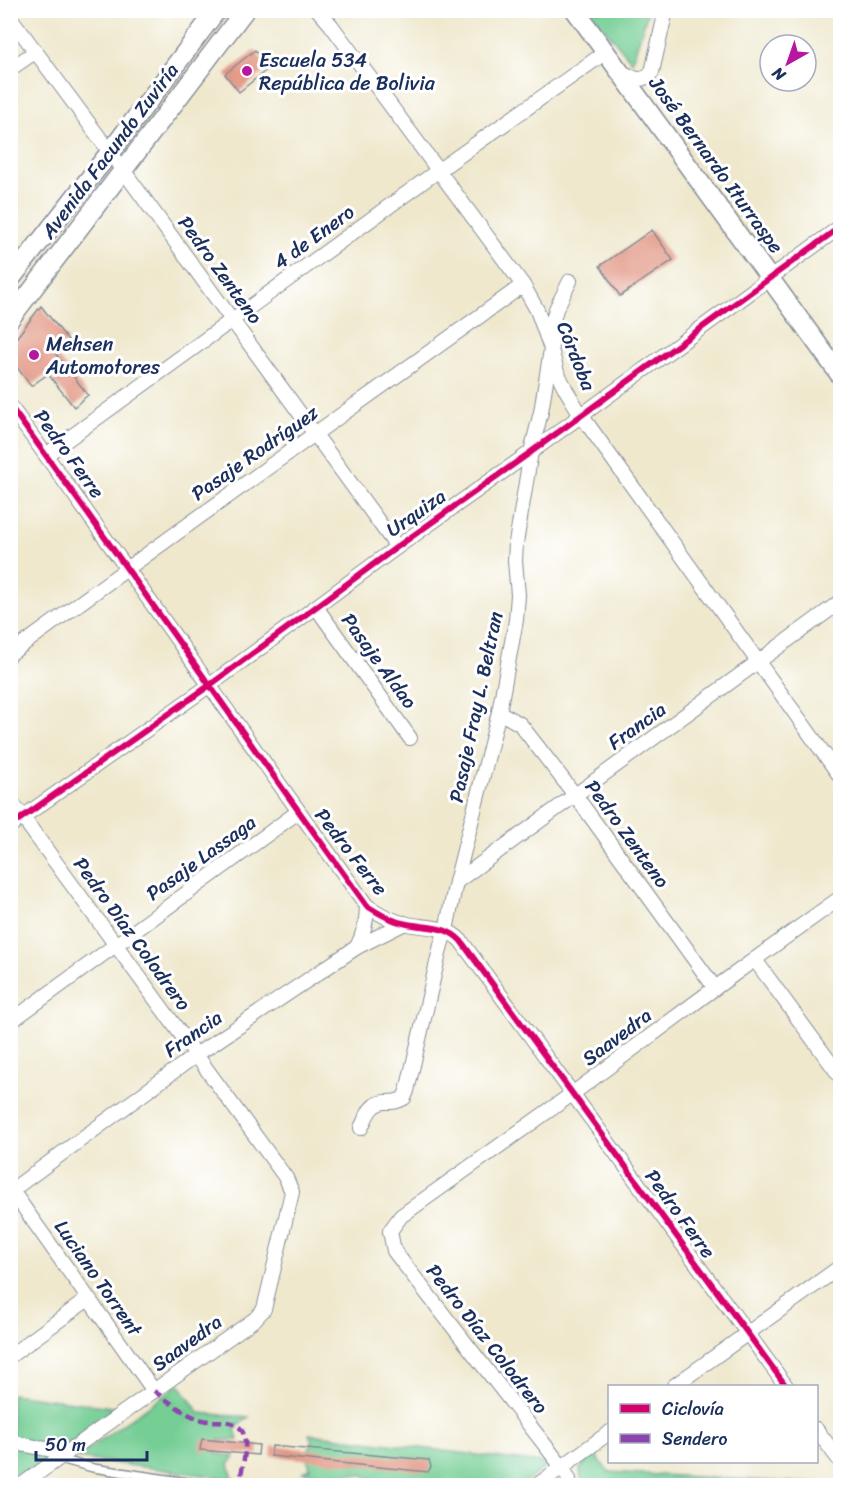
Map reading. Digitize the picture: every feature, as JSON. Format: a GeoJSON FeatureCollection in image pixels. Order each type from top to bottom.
{"type":"FeatureCollection","features":[{"type":"Feature","properties":{"kind":"main road","name":"Avenida Facundo Zuviría"},"geometry":{"type":"LineString","coordinates":[[10,280],[217,10]]}},
{"type":"Feature","properties":{"kind":"main road","name":"Avenida Facundo Zuviría"},"geometry":{"type":"LineString","coordinates":[[10,319],[245,10]]}},
{"type":"Feature","properties":{"kind":"main road","name":"José Bernardo Iturraspe"},"geometry":{"type":"LineString","coordinates":[[575,10],[840,375]]}},
{"type":"Feature","properties":{"kind":"street","name":"Córdoba"},"geometry":{"type":"LineString","coordinates":[[318,10],[523,285],[537,310],[557,372],[581,415],[840,776]]}},
{"type":"Feature","properties":{"kind":"street"},"geometry":{"type":"LineString","coordinates":[[620,70],[637,80],[642,80],[652,72],[666,10]]}},
{"type":"Feature","properties":{"kind":"street","name":"Pedro Zenteno"},"geometry":{"type":"LineString","coordinates":[[10,17],[398,547]]}},
{"type":"Feature","properties":{"kind":"street"},"geometry":{"type":"LineString","coordinates":[[10,69],[35,52]]}},
{"type":"Feature","properties":{"kind":"street","name":"4 de Enero"},"geometry":{"type":"LineString","coordinates":[[46,455],[606,52]]}},
{"type":"Feature","properties":{"kind":"street","name":"Urquiza"},"geometry":{"type":"LineString","coordinates":[[10,826],[210,685],[840,227]]}},
{"type":"Feature","properties":{"kind":"street","name":"Pasaje Fray L. Beltran"},"geometry":{"type":"LineString","coordinates":[[361,1128],[369,1109],[376,1104],[397,1102],[404,1098],[407,1091],[499,712],[516,620],[518,595],[516,543],[531,452],[541,412],[551,349],[551,328],[556,309],[570,281]]}},
{"type":"Feature","properties":{"kind":"street","name":"Pasaje Rodríguez"},"geometry":{"type":"LineString","coordinates":[[10,654],[126,568],[523,285]]}},
{"type":"Feature","properties":{"kind":"street","name":"Pedro Ferre"},"geometry":{"type":"LineString","coordinates":[[10,406],[367,906],[383,916],[405,923],[446,930],[454,934],[785,1385]]}},
{"type":"Feature","properties":{"kind":"street","name":"Francia"},"geometry":{"type":"LineString","coordinates":[[456,882],[840,602]]}},
{"type":"Feature","properties":{"kind":"street","name":"Pasaje Aldao"},"geometry":{"type":"LineString","coordinates":[[316,607],[410,738]]}},
{"type":"Feature","properties":{"kind":"street","name":"Pedro Zenteno"},"geometry":{"type":"LineString","coordinates":[[499,712],[520,724],[575,795],[715,988]]}},
{"type":"Feature","properties":{"kind":"street","name":"Pedro Díaz Colodrero"},"geometry":{"type":"LineString","coordinates":[[10,800],[286,1178]]}},
{"type":"Feature","properties":{"kind":"street","name":"Pasaje Lassaga"},"geometry":{"type":"LineString","coordinates":[[10,1022],[298,812]]}},
{"type":"Feature","properties":{"kind":"street","name":"Saavedra"},"geometry":{"type":"LineString","coordinates":[[390,1231],[401,1216],[840,898]]}},
{"type":"Feature","properties":{"kind":"street","name":"Pedro Ferre"},"geometry":{"type":"LineString","coordinates":[[357,947],[363,935],[367,906]]}},
{"type":"Feature","properties":{"kind":"street","name":"Francia"},"geometry":{"type":"LineString","coordinates":[[11,1189],[196,1055],[357,947],[405,923]]}},
{"type":"Feature","properties":{"kind":"street"},"geometry":{"type":"LineString","coordinates":[[755,960],[840,1076]]}},
{"type":"Feature","properties":{"kind":"street","name":"Saavedra"},"geometry":{"type":"LineString","coordinates":[[20,1485],[255,1319],[264,1309],[292,1192],[286,1178]]}},
{"type":"Feature","properties":{"kind":"street","name":"Luciano Torrent"},"geometry":{"type":"LineString","coordinates":[[11,1189],[154,1391]]}},
{"type":"Feature","properties":{"kind":"street","name":"Pedro Díaz Colodrero"},"geometry":{"type":"LineString","coordinates":[[390,1231],[394,1251],[562,1467],[569,1479],[568,1485]]}},
{"type":"Feature","properties":{"kind":"street"},"geometry":{"type":"LineString","coordinates":[[675,1385],[840,1267]]}},
{"type":"Feature","properties":{"kind":"street"},"geometry":{"type":"LineString","coordinates":[[10,1356],[88,1299]]}},
{"type":"Feature","properties":{"kind":"street"},"geometry":{"type":"LineString","coordinates":[[818,1432],[840,1461]]}},
{"type":"Feature","properties":{"kind":"street"},"geometry":{"type":"LineString","coordinates":[[536,1485],[608,1433]]}},
{"type":"Feature","properties":{"kind":"street"},"geometry":{"type":"LineString","coordinates":[[10,1442],[63,1456]]}},
{"type":"Feature","properties":{"kind":"lane"},"geometry":{"type":"LineString","coordinates":[[63,1456],[93,1468],[112,1472],[208,1485]]}},
{"type":"Feature","properties":{"kind":"green space"},"geometry":{"type":"Polygon","coordinates":[[[590,11],[648,11],[632,62],[590,11]]]}},
{"type":"Feature","properties":{"kind":"green space"},"geometry":{"type":"Polygon","coordinates":[[[179,1384],[199,1413],[249,1417],[235,1430],[238,1440],[218,1440],[216,1453],[235,1457],[229,1464],[233,1479],[76,1458],[179,1384]]]}},
{"type":"Feature","properties":{"kind":"green space"},"geometry":{"type":"Polygon","coordinates":[[[11,1394],[119,1408],[11,1485],[11,1394]]]}},
{"type":"Feature","properties":{"kind":"green space"},"geometry":{"type":"Polygon","coordinates":[[[309,1434],[550,1464],[520,1486],[384,1485],[363,1475],[303,1472],[310,1468],[308,1455],[313,1442],[309,1434]]]}},
{"type":"Feature","properties":{"kind":"green space"},"geometry":{"type":"Polygon","coordinates":[[[593,1451],[608,1472],[840,1485],[582,1485],[580,1469],[593,1451]]]}},
{"type":"Feature","properties":{"kind":"building","name":"Escuela 534 República de Bolivia"},"geometry":{"type":"Polygon","coordinates":[[[255,50],[269,68],[239,92],[225,74],[255,50]]]}},
{"type":"Feature","properties":{"kind":"building"},"geometry":{"type":"Polygon","coordinates":[[[652,230],[673,260],[620,296],[600,266],[652,230]]]}},
{"type":"Feature","properties":{"kind":"building","name":"Mehsen Automotores"},"geometry":{"type":"Polygon","coordinates":[[[41,306],[68,340],[55,353],[88,395],[74,407],[48,374],[31,386],[10,358],[10,346],[41,306]]]}},
{"type":"Feature","properties":{"kind":"building"},"geometry":{"type":"Polygon","coordinates":[[[202,1439],[259,1445],[258,1455],[200,1450],[202,1439]]]}},
{"type":"Feature","properties":{"kind":"building"},"geometry":{"type":"Polygon","coordinates":[[[272,1446],[429,1460],[431,1467],[428,1472],[271,1456],[272,1446]]]}},
{"type":"Feature","properties":{"kind":"marked path"},"geometry":{"type":"LineString","coordinates":[[154,1391],[197,1418],[207,1421],[223,1421],[235,1424],[241,1429],[244,1435],[245,1452],[239,1486]]}},
{"type":"Feature","properties":{"kind":"cycle path"},"geometry":{"type":"LineString","coordinates":[[10,826],[210,685],[840,227]]}},
{"type":"Feature","properties":{"kind":"cycle path"},"geometry":{"type":"LineString","coordinates":[[10,406],[367,906],[396,921],[449,932],[461,941],[785,1385]]}},
{"type":"Feature","properties":{"kind":"place","name":"Escuela 534 República de Bolivia"},"geometry":{"type":"Point","coordinates":[247,71]}},
{"type":"Feature","properties":{"kind":"place","name":"Mehsen Automotores"},"geometry":{"type":"Point","coordinates":[34,355]}}]}
